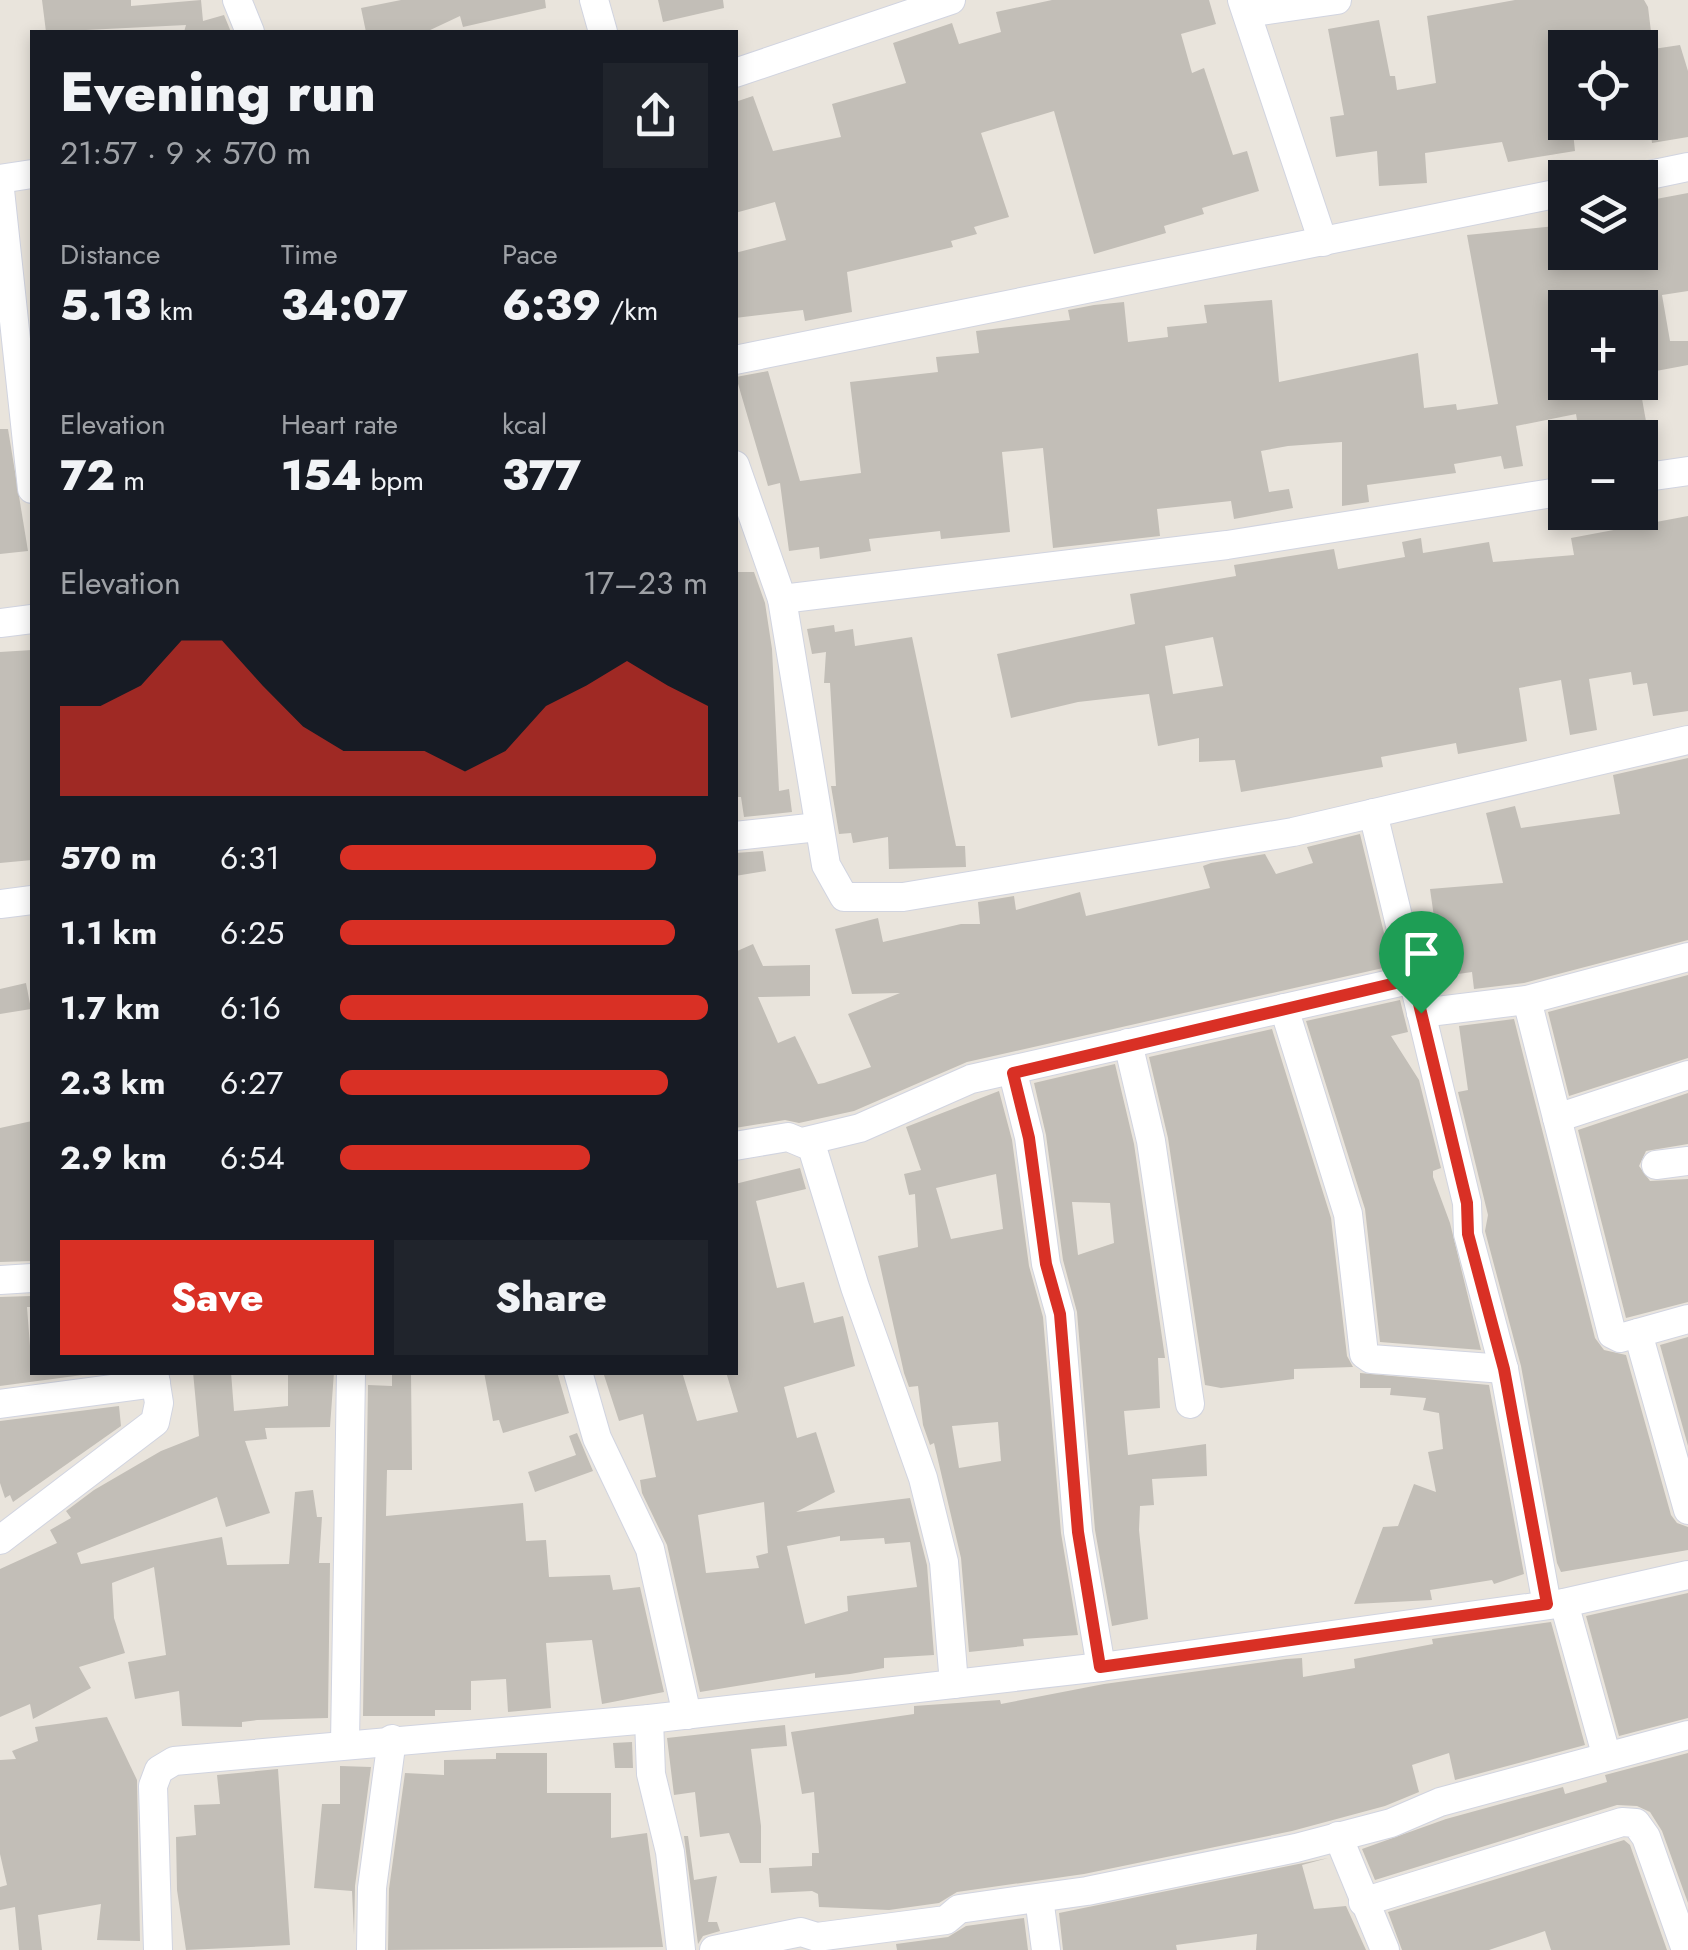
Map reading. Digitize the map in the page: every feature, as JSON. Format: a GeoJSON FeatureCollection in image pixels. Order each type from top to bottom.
{"type":"FeatureCollection","features":[{"type":"Feature","properties":{"kind":"street"},"geometry":{"type":"LineString","coordinates":[[238,0],[249,30]]}},
{"type":"Feature","properties":{"kind":"street"},"geometry":{"type":"LineString","coordinates":[[594,0],[602,30]]}},
{"type":"Feature","properties":{"kind":"street"},"geometry":{"type":"LineString","coordinates":[[738,72],[951,0]]}},
{"type":"Feature","properties":{"kind":"street"},"geometry":{"type":"LineString","coordinates":[[1323,242],[1244,7],[1337,0]]}},
{"type":"Feature","properties":{"kind":"street"},"geometry":{"type":"LineString","coordinates":[[1658,173],[1688,166]]}},
{"type":"Feature","properties":{"kind":"street"},"geometry":{"type":"LineString","coordinates":[[0,179],[30,174]]}},
{"type":"Feature","properties":{"kind":"street"},"geometry":{"type":"LineString","coordinates":[[0,190],[30,471]]}},
{"type":"Feature","properties":{"kind":"street"},"geometry":{"type":"LineString","coordinates":[[738,359],[1548,196]]}},
{"type":"Feature","properties":{"kind":"street"},"geometry":{"type":"LineString","coordinates":[[1658,475],[1688,471]]}},
{"type":"Feature","properties":{"kind":"street"},"geometry":{"type":"LineString","coordinates":[[738,484],[746,536],[782,599],[818,827],[826,865],[844,896],[904,897],[1293,832],[1688,740]]}},
{"type":"Feature","properties":{"kind":"street"},"geometry":{"type":"LineString","coordinates":[[782,599],[1226,545],[1548,493]]}},
{"type":"Feature","properties":{"kind":"street"},"geometry":{"type":"LineString","coordinates":[[0,623],[30,619]]}},
{"type":"Feature","properties":{"kind":"street"},"geometry":{"type":"LineString","coordinates":[[1374,813],[1467,1203],[1468,1234],[1504,1369],[1556,1604],[1606,1754]]}},
{"type":"Feature","properties":{"kind":"street"},"geometry":{"type":"LineString","coordinates":[[738,836],[818,827]]}},
{"type":"Feature","properties":{"kind":"street"},"geometry":{"type":"LineString","coordinates":[[0,904],[30,900]]}},
{"type":"Feature","properties":{"kind":"street"},"geometry":{"type":"LineString","coordinates":[[1421,1013],[1527,1000],[1688,956]]}},
{"type":"Feature","properties":{"kind":"street"},"geometry":{"type":"LineString","coordinates":[[738,1145],[788,1136],[806,1141],[860,1128],[971,1080],[1413,979]]}},
{"type":"Feature","properties":{"kind":"street"},"geometry":{"type":"LineString","coordinates":[[1527,1000],[1612,1334],[1620,1338],[1688,1319]]}},
{"type":"Feature","properties":{"kind":"street"},"geometry":{"type":"LineString","coordinates":[[1284,1008],[1348,1214],[1364,1354],[1371,1359],[1504,1369]]}},
{"type":"Feature","properties":{"kind":"street"},"geometry":{"type":"LineString","coordinates":[[1128,1043],[1151,1141],[1190,1404]]}},
{"type":"Feature","properties":{"kind":"street"},"geometry":{"type":"LineString","coordinates":[[1013,1073],[1029,1138],[1046,1264],[1060,1314],[1078,1532],[1100,1667]]}},
{"type":"Feature","properties":{"kind":"street"},"geometry":{"type":"LineString","coordinates":[[1556,1118],[1688,1075]]}},
{"type":"Feature","properties":{"kind":"street"},"geometry":{"type":"LineString","coordinates":[[806,1141],[812,1147],[855,1287],[924,1478],[944,1562],[954,1684]]}},
{"type":"Feature","properties":{"kind":"street"},"geometry":{"type":"LineString","coordinates":[[1656,1166],[1688,1161]]}},
{"type":"Feature","properties":{"kind":"street"},"geometry":{"type":"LineString","coordinates":[[0,1280],[30,1278]]}},
{"type":"Feature","properties":{"kind":"street"},"geometry":{"type":"LineString","coordinates":[[1638,1333],[1688,1510]]}},
{"type":"Feature","properties":{"kind":"street"},"geometry":{"type":"LineString","coordinates":[[345,1744],[351,1375]]}},
{"type":"Feature","properties":{"kind":"street"},"geometry":{"type":"LineString","coordinates":[[579,1375],[597,1438],[650,1550],[687,1715]]}},
{"type":"Feature","properties":{"kind":"street"},"geometry":{"type":"LineString","coordinates":[[0,1404],[155,1378],[155,1422],[0,1540]]}},
{"type":"Feature","properties":{"kind":"street"},"geometry":{"type":"LineString","coordinates":[[158,1950],[153,1786],[158,1770],[174,1761],[649,1719],[1100,1667],[1556,1604],[1688,1575]]}},
{"type":"Feature","properties":{"kind":"street"},"geometry":{"type":"LineString","coordinates":[[649,1719],[651,1774],[670,1852],[681,1950]]}},
{"type":"Feature","properties":{"kind":"street"},"geometry":{"type":"LineString","coordinates":[[714,1950],[801,1932],[817,1943],[946,1920],[959,1909],[1040,1898],[1338,1836],[1606,1754],[1688,1735]]}},
{"type":"Feature","properties":{"kind":"street"},"geometry":{"type":"LineString","coordinates":[[370,1950],[372,1888],[392,1739]]}},
{"type":"Feature","properties":{"kind":"street"},"geometry":{"type":"LineString","coordinates":[[1364,1902],[1622,1822],[1636,1823],[1646,1838],[1686,1950]]}},
{"type":"Feature","properties":{"kind":"street"},"geometry":{"type":"LineString","coordinates":[[1338,1836],[1384,1950]]}},
{"type":"Feature","properties":{"kind":"street"},"geometry":{"type":"LineString","coordinates":[[1040,1898],[1046,1950]]}},
{"type":"Feature","properties":{"kind":"building"},"geometry":{"type":"Polygon","coordinates":[[[42,0],[131,0],[131,6],[201,0],[203,21],[224,15],[230,30],[185,30],[186,25],[46,30],[42,0]]]}},
{"type":"Feature","properties":{"kind":"building"},"geometry":{"type":"Polygon","coordinates":[[[401,0],[545,0],[546,8],[463,27],[460,16],[430,30],[366,30],[361,8],[401,0]]]}},
{"type":"Feature","properties":{"kind":"building"},"geometry":{"type":"Polygon","coordinates":[[[658,0],[723,0],[724,8],[663,22],[658,0]]]}},
{"type":"Feature","properties":{"kind":"building"},"geometry":{"type":"Polygon","coordinates":[[[1052,0],[1209,0],[1216,24],[1181,34],[1192,73],[1204,68],[1233,155],[1247,151],[1259,191],[1202,208],[1204,214],[1164,226],[1166,233],[1094,254],[1054,111],[981,133],[1009,217],[974,227],[977,234],[951,241],[953,247],[847,272],[852,312],[805,321],[803,310],[738,318],[738,252],[786,240],[775,202],[738,212],[738,101],[753,96],[773,151],[841,137],[832,104],[906,83],[893,43],[952,23],[959,44],[1001,32],[996,12],[1052,0]]]}},
{"type":"Feature","properties":{"kind":"building"},"geometry":{"type":"Polygon","coordinates":[[[1515,0],[1644,0],[1651,30],[1548,30],[1548,140],[1574,140],[1575,151],[1508,162],[1502,142],[1425,153],[1427,183],[1379,186],[1377,151],[1336,157],[1330,117],[1344,115],[1328,29],[1379,20],[1390,76],[1395,76],[1397,90],[1436,83],[1427,16],[1515,0]]]}},
{"type":"Feature","properties":{"kind":"building"},"geometry":{"type":"Polygon","coordinates":[[[1680,45],[1688,71],[1688,137],[1652,143],[1658,140],[1658,48],[1680,45]]]}},
{"type":"Feature","properties":{"kind":"building"},"geometry":{"type":"Polygon","coordinates":[[[1688,193],[1688,291],[1662,295],[1670,341],[1688,341],[1688,365],[1658,371],[1658,290],[1548,290],[1548,400],[1642,400],[1646,420],[1577,420],[1576,414],[1516,426],[1523,466],[1504,469],[1501,456],[1454,464],[1456,473],[1367,485],[1369,502],[1342,506],[1342,442],[1261,451],[1269,492],[1289,489],[1293,508],[1234,519],[1231,501],[1157,509],[1160,536],[1053,548],[1043,448],[1002,452],[1010,532],[941,539],[940,531],[869,539],[871,551],[820,559],[819,547],[789,551],[780,483],[768,486],[738,377],[768,371],[800,481],[861,473],[850,382],[938,372],[936,357],[979,353],[976,331],[1070,320],[1068,310],[1094,305],[1124,302],[1128,342],[1168,337],[1167,327],[1207,323],[1204,305],[1272,300],[1279,382],[1418,353],[1424,408],[1456,404],[1457,410],[1498,404],[1467,235],[1548,227],[1548,270],[1658,270],[1658,199],[1688,193]]]}},
{"type":"Feature","properties":{"kind":"building"},"geometry":{"type":"Polygon","coordinates":[[[0,429],[8,429],[28,551],[0,554],[0,429]]]}},
{"type":"Feature","properties":{"kind":"building"},"geometry":{"type":"Polygon","coordinates":[[[1688,516],[1688,711],[1653,716],[1647,683],[1633,685],[1631,672],[1589,679],[1597,730],[1570,735],[1561,680],[1519,688],[1527,741],[1458,754],[1456,743],[1381,757],[1383,767],[1241,792],[1235,760],[1199,762],[1199,738],[1158,746],[1149,694],[1078,702],[1011,718],[997,654],[1135,624],[1130,594],[1236,576],[1234,565],[1334,549],[1338,569],[1405,557],[1402,542],[1421,538],[1423,553],[1489,542],[1493,562],[1574,555],[1571,538],[1614,530],[1658,530],[1658,522],[1688,516]],[[1213,637],[1165,646],[1173,694],[1223,686],[1213,637]]]}},
{"type":"Feature","properties":{"kind":"building"},"geometry":{"type":"Polygon","coordinates":[[[738,572],[754,572],[765,603],[772,649],[779,791],[789,789],[792,812],[744,817],[738,572]]]}},
{"type":"Feature","properties":{"kind":"building"},"geometry":{"type":"Polygon","coordinates":[[[834,625],[835,632],[853,629],[855,646],[912,637],[956,846],[965,846],[966,867],[889,869],[888,837],[853,843],[851,833],[839,834],[831,786],[836,786],[830,683],[824,683],[826,652],[812,654],[807,629],[834,625]]]}},
{"type":"Feature","properties":{"kind":"building"},"geometry":{"type":"Polygon","coordinates":[[[30,650],[30,860],[0,863],[0,652],[30,650]]]}},
{"type":"Feature","properties":{"kind":"building"},"geometry":{"type":"Polygon","coordinates":[[[1688,758],[1688,940],[1524,983],[1474,989],[1472,972],[1451,975],[1446,944],[1423,947],[1419,928],[1435,924],[1430,889],[1503,883],[1486,813],[1515,806],[1521,828],[1620,814],[1613,775],[1688,758]]]}},
{"type":"Feature","properties":{"kind":"building"},"geometry":{"type":"Polygon","coordinates":[[[1360,834],[1392,966],[967,1062],[854,1111],[799,1123],[785,1120],[738,1128],[738,951],[753,944],[763,966],[810,965],[810,996],[758,997],[778,1043],[795,1036],[818,1084],[824,1083],[871,1067],[848,1014],[900,993],[852,994],[835,929],[878,918],[883,942],[961,924],[980,924],[978,902],[1014,896],[1016,910],[1080,892],[1086,916],[1210,888],[1203,866],[1211,863],[1265,854],[1276,874],[1313,863],[1307,847],[1360,834]]]}},
{"type":"Feature","properties":{"kind":"building"},"geometry":{"type":"Polygon","coordinates":[[[763,851],[766,871],[738,876],[738,853],[763,851]]]}},
{"type":"Feature","properties":{"kind":"building"},"geometry":{"type":"Polygon","coordinates":[[[1688,975],[1688,1058],[1569,1096],[1548,1012],[1688,975]]]}},
{"type":"Feature","properties":{"kind":"building"},"geometry":{"type":"Polygon","coordinates":[[[26,983],[30,1009],[0,1014],[0,989],[26,983]]]}},
{"type":"Feature","properties":{"kind":"building"},"geometry":{"type":"Polygon","coordinates":[[[1400,1000],[1408,1032],[1391,1036],[1419,1080],[1441,1168],[1433,1171],[1433,1177],[1450,1223],[1481,1350],[1380,1342],[1365,1209],[1306,1021],[1400,1000]]]}},
{"type":"Feature","properties":{"kind":"building"},"geometry":{"type":"Polygon","coordinates":[[[1514,1019],[1595,1338],[1604,1350],[1626,1355],[1671,1515],[1677,1523],[1688,1527],[1688,1550],[1561,1572],[1557,1563],[1521,1366],[1485,1231],[1488,1215],[1458,1092],[1468,1090],[1459,1026],[1514,1019]]]}},
{"type":"Feature","properties":{"kind":"building"},"geometry":{"type":"Polygon","coordinates":[[[1272,1029],[1331,1218],[1347,1356],[1353,1367],[1294,1369],[1294,1379],[1221,1388],[1205,1385],[1168,1138],[1149,1057],[1272,1029]]]}},
{"type":"Feature","properties":{"kind":"building"},"geometry":{"type":"Polygon","coordinates":[[[1115,1064],[1134,1144],[1165,1358],[1158,1358],[1160,1408],[1124,1411],[1128,1455],[1206,1444],[1207,1476],[1152,1479],[1154,1505],[1140,1506],[1139,1530],[1148,1619],[1112,1626],[1095,1530],[1077,1312],[1063,1260],[1046,1135],[1034,1083],[1115,1064]],[[1072,1202],[1078,1255],[1114,1243],[1110,1203],[1072,1202]]]}},
{"type":"Feature","properties":{"kind":"building"},"geometry":{"type":"Polygon","coordinates":[[[999,1091],[1012,1140],[1029,1266],[1043,1317],[1061,1533],[1078,1635],[1023,1639],[1024,1646],[969,1652],[961,1558],[934,1443],[930,1445],[923,1425],[918,1386],[909,1387],[904,1373],[878,1256],[918,1247],[915,1194],[909,1195],[904,1174],[921,1170],[906,1127],[999,1091]],[[996,1174],[936,1188],[951,1239],[1003,1229],[996,1174]],[[998,1422],[952,1426],[959,1468],[1001,1461],[998,1422]]]}},
{"type":"Feature","properties":{"kind":"building"},"geometry":{"type":"Polygon","coordinates":[[[1688,1093],[1688,1144],[1646,1151],[1639,1166],[1650,1181],[1688,1179],[1688,1302],[1626,1318],[1578,1130],[1688,1093]]]}},
{"type":"Feature","properties":{"kind":"building"},"geometry":{"type":"Polygon","coordinates":[[[30,1121],[30,1261],[0,1262],[0,1128],[30,1121]]]}},
{"type":"Feature","properties":{"kind":"building"},"geometry":{"type":"Polygon","coordinates":[[[800,1168],[806,1189],[756,1201],[777,1288],[804,1282],[814,1323],[843,1316],[855,1366],[784,1387],[797,1438],[816,1432],[835,1492],[796,1512],[910,1498],[927,1565],[934,1655],[884,1658],[884,1668],[850,1674],[815,1678],[815,1673],[700,1692],[667,1545],[642,1493],[640,1480],[656,1477],[643,1414],[619,1421],[604,1375],[683,1375],[697,1421],[738,1412],[727,1375],[738,1375],[738,1183],[800,1168]],[[764,1502],[698,1515],[706,1573],[759,1568],[756,1556],[768,1553],[764,1502]],[[840,1536],[787,1546],[805,1624],[848,1611],[847,1596],[917,1587],[910,1542],[885,1544],[884,1538],[840,1541],[840,1536]]]}},
{"type":"Feature","properties":{"kind":"building"},"geometry":{"type":"Polygon","coordinates":[[[30,1296],[30,1375],[82,1375],[0,1386],[0,1297],[30,1296]]]}},
{"type":"Feature","properties":{"kind":"building"},"geometry":{"type":"Polygon","coordinates":[[[1688,1337],[1688,1446],[1660,1345],[1688,1337]]]}},
{"type":"Feature","properties":{"kind":"building"},"geometry":{"type":"Polygon","coordinates":[[[1360,1373],[1489,1385],[1524,1574],[1494,1584],[1492,1580],[1430,1590],[1432,1600],[1354,1604],[1383,1527],[1398,1526],[1414,1484],[1436,1492],[1428,1452],[1443,1449],[1439,1413],[1423,1410],[1426,1398],[1390,1395],[1391,1388],[1360,1388],[1360,1373]]]}},
{"type":"Feature","properties":{"kind":"building"},"geometry":{"type":"Polygon","coordinates":[[[193,1375],[231,1375],[234,1411],[288,1406],[288,1375],[334,1375],[330,1427],[265,1428],[267,1439],[245,1441],[270,1513],[226,1527],[217,1497],[77,1553],[81,1564],[222,1537],[227,1565],[289,1564],[295,1492],[313,1490],[317,1517],[322,1517],[319,1563],[330,1563],[328,1718],[257,1720],[242,1722],[242,1727],[182,1726],[179,1691],[135,1699],[128,1662],[166,1655],[154,1567],[112,1583],[114,1618],[125,1653],[79,1667],[91,1688],[33,1719],[30,1704],[0,1717],[0,1569],[57,1543],[50,1530],[71,1518],[66,1511],[94,1490],[161,1451],[199,1436],[193,1375]]]}},
{"type":"Feature","properties":{"kind":"building"},"geometry":{"type":"Polygon","coordinates":[[[392,1375],[411,1375],[412,1470],[387,1470],[386,1516],[523,1503],[526,1541],[546,1540],[549,1577],[610,1575],[613,1590],[640,1587],[664,1692],[602,1704],[592,1640],[546,1643],[551,1708],[508,1712],[506,1679],[471,1681],[471,1710],[435,1710],[435,1716],[363,1716],[368,1385],[392,1386],[392,1375]]]}},
{"type":"Feature","properties":{"kind":"building"},"geometry":{"type":"Polygon","coordinates":[[[485,1375],[558,1375],[569,1413],[503,1433],[499,1420],[493,1421],[485,1375]]]}},
{"type":"Feature","properties":{"kind":"building"},"geometry":{"type":"Polygon","coordinates":[[[119,1406],[121,1426],[13,1502],[10,1495],[5,1498],[0,1483],[0,1421],[119,1406]]]}},
{"type":"Feature","properties":{"kind":"building"},"geometry":{"type":"Polygon","coordinates":[[[577,1433],[593,1471],[535,1492],[528,1472],[576,1455],[569,1436],[577,1433]]]}},
{"type":"Feature","properties":{"kind":"building"},"geometry":{"type":"Polygon","coordinates":[[[1688,1593],[1688,1718],[1619,1736],[1586,1616],[1688,1593]]]}},
{"type":"Feature","properties":{"kind":"building"},"geometry":{"type":"Polygon","coordinates":[[[1551,1622],[1585,1745],[1455,1780],[1449,1753],[1412,1765],[1419,1792],[1385,1806],[1292,1831],[1084,1874],[957,1892],[939,1903],[889,1910],[819,1907],[818,1894],[812,1891],[771,1893],[769,1868],[812,1866],[812,1853],[819,1853],[814,1792],[802,1794],[791,1732],[914,1714],[914,1706],[1000,1700],[1001,1704],[1104,1684],[1286,1659],[1302,1658],[1303,1677],[1355,1668],[1354,1659],[1433,1644],[1432,1639],[1551,1622]]]}},
{"type":"Feature","properties":{"kind":"building"},"geometry":{"type":"Polygon","coordinates":[[[107,1717],[137,1780],[140,1941],[97,1940],[101,1904],[38,1915],[42,1950],[19,1950],[15,1907],[0,1910],[0,1887],[7,1885],[0,1854],[0,1760],[16,1759],[12,1751],[38,1741],[35,1727],[107,1717]]]}},
{"type":"Feature","properties":{"kind":"building"},"geometry":{"type":"Polygon","coordinates":[[[785,1725],[787,1746],[751,1749],[761,1826],[761,1863],[740,1863],[729,1833],[700,1837],[695,1792],[674,1795],[667,1738],[785,1725]]]}},
{"type":"Feature","properties":{"kind":"building"},"geometry":{"type":"Polygon","coordinates":[[[632,1742],[633,1768],[615,1768],[613,1743],[632,1742]]]}},
{"type":"Feature","properties":{"kind":"building"},"geometry":{"type":"Polygon","coordinates":[[[496,1753],[547,1753],[547,1793],[611,1793],[611,1838],[647,1833],[663,1947],[388,1950],[389,1889],[405,1773],[444,1775],[444,1760],[496,1759],[496,1753]]]}},
{"type":"Feature","properties":{"kind":"building"},"geometry":{"type":"Polygon","coordinates":[[[1688,1753],[1688,1903],[1662,1831],[1650,1812],[1637,1806],[1617,1805],[1375,1880],[1362,1849],[1446,1819],[1563,1787],[1565,1794],[1607,1782],[1605,1775],[1688,1753]]]}},
{"type":"Feature","properties":{"kind":"building"},"geometry":{"type":"Polygon","coordinates":[[[340,1766],[371,1767],[355,1886],[354,1935],[352,1891],[314,1888],[322,1804],[340,1804],[340,1766]]]}},
{"type":"Feature","properties":{"kind":"building"},"geometry":{"type":"Polygon","coordinates":[[[278,1769],[290,1945],[186,1950],[177,1890],[176,1837],[196,1835],[194,1805],[220,1804],[217,1775],[278,1769]]]}},
{"type":"Feature","properties":{"kind":"building"},"geometry":{"type":"Polygon","coordinates":[[[684,1836],[688,1836],[694,1880],[717,1876],[708,1922],[717,1922],[720,1931],[703,1936],[698,1944],[684,1836]]]}},
{"type":"Feature","properties":{"kind":"building"},"geometry":{"type":"Polygon","coordinates":[[[1624,1840],[1630,1845],[1667,1950],[1551,1950],[1545,1931],[1489,1950],[1402,1950],[1388,1912],[1624,1840]]]}},
{"type":"Feature","properties":{"kind":"building"},"geometry":{"type":"Polygon","coordinates":[[[1328,1858],[1302,1865],[1314,1909],[1346,1906],[1366,1950],[1256,1950],[1257,1934],[1176,1945],[1177,1950],[1063,1950],[1059,1913],[1328,1858]]]}},
{"type":"Feature","properties":{"kind":"building"},"geometry":{"type":"Polygon","coordinates":[[[1024,1918],[1028,1950],[897,1950],[896,1944],[948,1937],[966,1926],[1024,1918]]]}},
{"type":"Feature","properties":{"kind":"route"},"geometry":{"type":"LineString","coordinates":[[1413,979],[1421,1013],[1467,1203],[1468,1234],[1504,1369],[1547,1604],[1100,1667],[1078,1532],[1060,1314],[1046,1264],[1029,1138],[1013,1073],[1413,979]]}}]}
